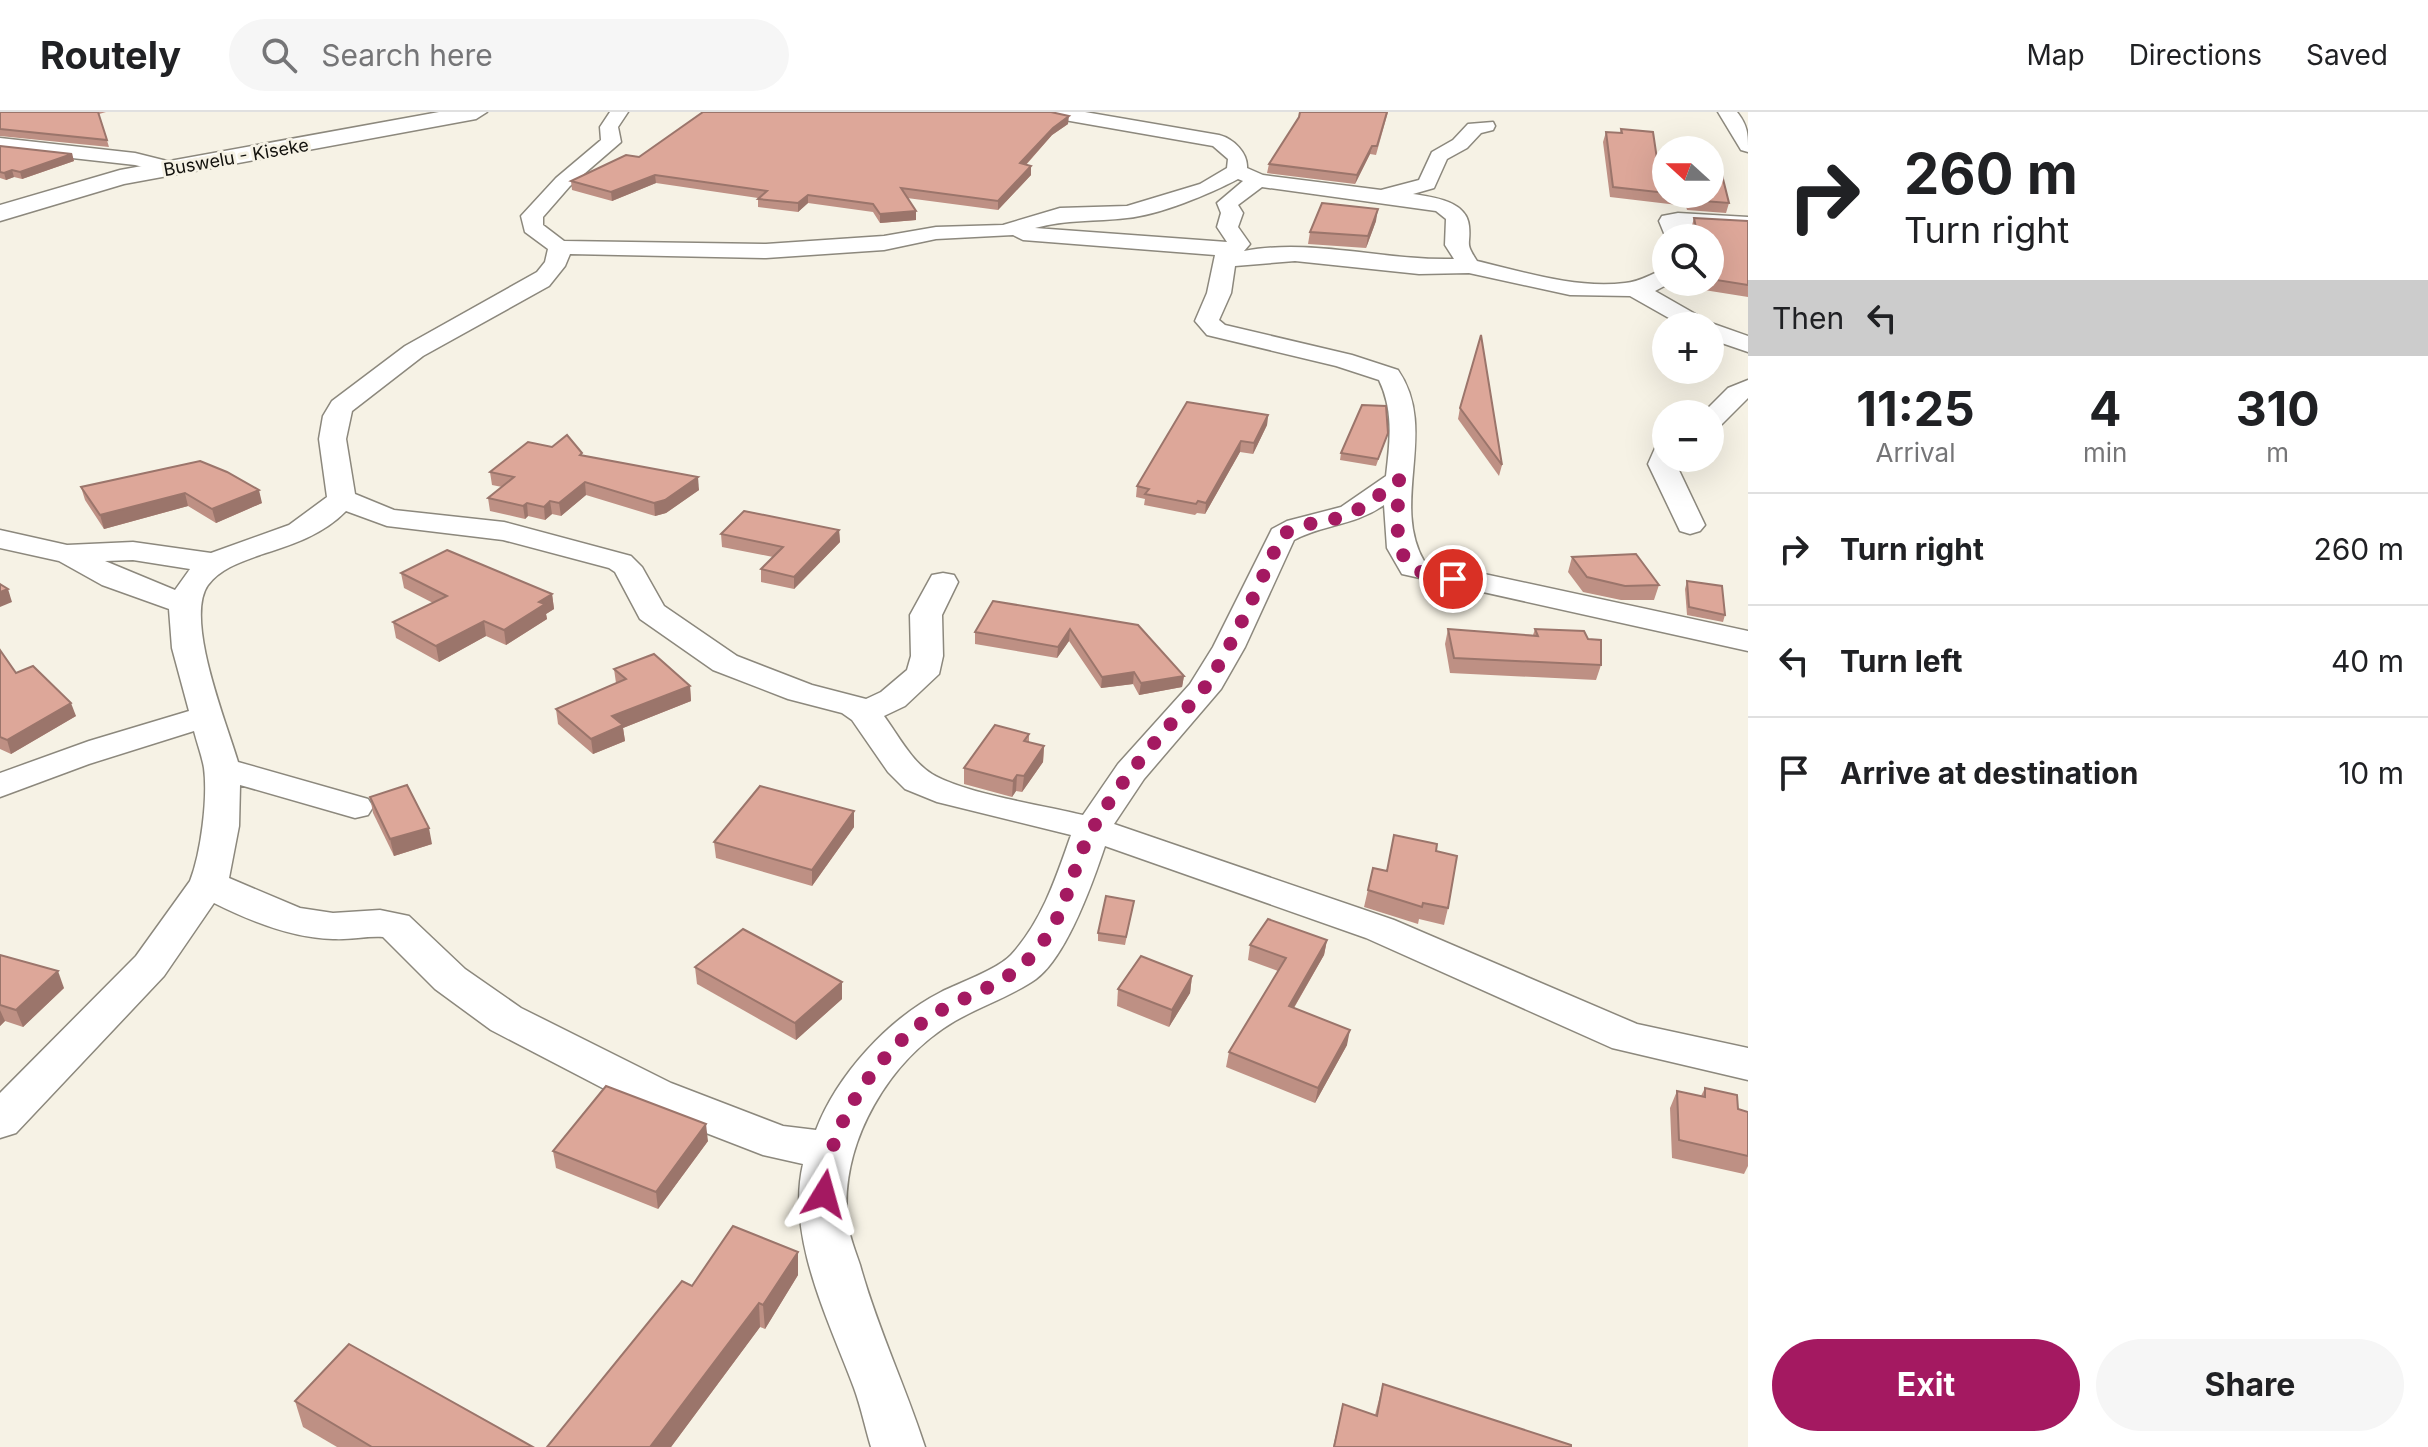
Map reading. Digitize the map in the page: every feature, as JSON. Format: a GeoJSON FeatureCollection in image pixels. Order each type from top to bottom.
{"type":"FeatureCollection","features":[{"type":"Feature","properties":{"kind":"main road","name":"Buswelu - Kiseke"},"geometry":{"type":"LineString","coordinates":[[0,213],[79,187],[476,112]]}},
{"type":"Feature","properties":{"kind":"street"},"geometry":{"type":"LineString","coordinates":[[619,112],[609,127],[611,142],[563,182],[532,216],[533,227],[559,247],[766,251],[884,243],[936,233],[1005,231],[1240,257],[1285,256],[1420,267],[1469,266],[1548,284],[1586,289],[1634,289],[1652,282]]}},
{"type":"Feature","properties":{"kind":"street"},"geometry":{"type":"LineString","coordinates":[[1053,112],[1219,132],[1238,158],[1248,179]]}},
{"type":"Feature","properties":{"kind":"street"},"geometry":{"type":"LineString","coordinates":[[1738,118],[1748,146]]}},
{"type":"Feature","properties":{"kind":"street"},"geometry":{"type":"LineString","coordinates":[[1378,197],[1427,184],[1439,156],[1460,144],[1475,128],[1486,126]]}},
{"type":"Feature","properties":{"kind":"street"},"geometry":{"type":"LineString","coordinates":[[0,144],[135,159],[172,168]]}},
{"type":"Feature","properties":{"kind":"street"},"geometry":{"type":"LineString","coordinates":[[1005,231],[1060,214],[1129,212],[1214,184],[1248,179],[1450,209],[1455,213],[1459,229],[1456,245],[1469,266]]}},
{"type":"Feature","properties":{"kind":"street"},"geometry":{"type":"LineString","coordinates":[[1248,179],[1227,203],[1232,213],[1227,228],[1239,244],[1228,256],[1219,293],[1207,321],[1216,330],[1368,366],[1389,375],[1403,403],[1404,469],[1399,480],[1402,549],[1413,568],[1748,641]]}},
{"type":"Feature","properties":{"kind":"street"},"geometry":{"type":"LineString","coordinates":[[1670,224],[1670,221],[1678,219],[1748,223]]}},
{"type":"Feature","properties":{"kind":"street"},"geometry":{"type":"LineString","coordinates":[[0,1121],[150,966],[208,883],[214,868],[222,769],[188,648],[184,604],[194,582],[214,563],[306,528],[335,508],[342,499],[332,428],[334,416],[341,407],[414,351],[541,281],[558,260],[559,247]]}},
{"type":"Feature","properties":{"kind":"street"},"geometry":{"type":"LineString","coordinates":[[1634,289],[1676,312]]}},
{"type":"Feature","properties":{"kind":"street"},"geometry":{"type":"LineString","coordinates":[[1724,336],[1748,345]]}},
{"type":"Feature","properties":{"kind":"street"},"geometry":{"type":"LineString","coordinates":[[1724,406],[1737,393],[1748,388]]}},
{"type":"Feature","properties":{"kind":"street"},"geometry":{"type":"LineString","coordinates":[[1666,472],[1690,525]]}},
{"type":"Feature","properties":{"kind":"street"},"geometry":{"type":"LineString","coordinates":[[898,1447],[881,1391],[847,1308],[823,1220],[825,1167],[841,1124],[878,1065],[907,1035],[938,1012],[1023,968],[1048,935],[1069,894],[1092,829],[1140,762],[1204,689],[1229,647],[1282,535],[1297,525],[1341,518],[1399,480]]}},
{"type":"Feature","properties":{"kind":"street"},"geometry":{"type":"LineString","coordinates":[[342,499],[387,517],[504,531],[620,562],[627,567],[651,612],[725,663],[800,692],[854,706],[864,713],[901,764],[918,781],[950,794],[1092,829],[1380,929],[1627,1037],[1748,1064]]}},
{"type":"Feature","properties":{"kind":"street"},"geometry":{"type":"LineString","coordinates":[[0,539],[67,554],[113,578],[184,604]]}},
{"type":"Feature","properties":{"kind":"street"},"geometry":{"type":"LineString","coordinates":[[67,554],[133,551],[214,563]]}},
{"type":"Feature","properties":{"kind":"street"},"geometry":{"type":"LineString","coordinates":[[864,713],[893,699],[922,674],[927,656],[926,615],[943,582]]}},
{"type":"Feature","properties":{"kind":"street"},"geometry":{"type":"LineString","coordinates":[[0,786],[85,753],[206,717]]}},
{"type":"Feature","properties":{"kind":"street"},"geometry":{"type":"LineString","coordinates":[[222,769],[355,807]]}},
{"type":"Feature","properties":{"kind":"street"},"geometry":{"type":"LineString","coordinates":[[208,883],[244,902],[296,920],[331,926],[395,925],[450,979],[506,1019],[655,1095],[779,1143],[831,1150]]}},
{"type":"Feature","properties":{"kind":"building"},"geometry":{"type":"Polygon","coordinates":[[[0,112],[98,112],[107,140],[0,129],[0,112]]]}},
{"type":"Feature","properties":{"kind":"building"},"geometry":{"type":"Polygon","coordinates":[[[703,112],[1051,112],[1069,116],[1053,128],[1020,163],[1031,166],[998,201],[901,188],[916,211],[880,214],[873,204],[808,195],[798,203],[758,199],[767,191],[655,175],[611,192],[571,181],[626,155],[639,157],[703,112]]]}},
{"type":"Feature","properties":{"kind":"building"},"geometry":{"type":"Polygon","coordinates":[[[1300,112],[1387,112],[1377,146],[1372,146],[1357,175],[1269,164],[1300,112]]]}},
{"type":"Feature","properties":{"kind":"building"},"geometry":{"type":"Polygon","coordinates":[[[1621,129],[1653,132],[1652,191],[1613,187],[1606,132],[1622,133],[1621,129]]]}},
{"type":"Feature","properties":{"kind":"building"},"geometry":{"type":"Polygon","coordinates":[[[0,146],[72,154],[20,172],[12,170],[4,173],[0,172],[0,146]]]}},
{"type":"Feature","properties":{"kind":"building"},"geometry":{"type":"Polygon","coordinates":[[[1724,183],[1729,203],[1724,203],[1724,183]]]}},
{"type":"Feature","properties":{"kind":"building"},"geometry":{"type":"Polygon","coordinates":[[[1322,203],[1378,209],[1368,236],[1310,232],[1322,203]]]}},
{"type":"Feature","properties":{"kind":"building"},"geometry":{"type":"Polygon","coordinates":[[[1694,218],[1748,221],[1748,285],[1724,281],[1724,224],[1695,224],[1694,218]]]}},
{"type":"Feature","properties":{"kind":"building"},"geometry":{"type":"Polygon","coordinates":[[[1481,335],[1502,465],[1460,408],[1481,335]]]}},
{"type":"Feature","properties":{"kind":"building"},"geometry":{"type":"Polygon","coordinates":[[[1187,402],[1268,415],[1254,443],[1241,441],[1206,503],[1198,501],[1196,504],[1145,494],[1149,489],[1137,486],[1187,402]]]}},
{"type":"Feature","properties":{"kind":"building"},"geometry":{"type":"Polygon","coordinates":[[[1362,405],[1386,406],[1388,433],[1378,459],[1341,453],[1362,405]]]}},
{"type":"Feature","properties":{"kind":"building"},"geometry":{"type":"Polygon","coordinates":[[[567,435],[582,453],[580,455],[698,477],[665,500],[654,503],[585,482],[559,503],[550,501],[544,507],[488,498],[514,477],[490,472],[528,442],[552,447],[567,435]]]}},
{"type":"Feature","properties":{"kind":"building"},"geometry":{"type":"Polygon","coordinates":[[[200,461],[259,490],[212,509],[185,493],[100,515],[81,487],[200,461]]]}},
{"type":"Feature","properties":{"kind":"building"},"geometry":{"type":"Polygon","coordinates":[[[744,511],[839,530],[794,577],[761,569],[783,547],[721,534],[744,511]]]}},
{"type":"Feature","properties":{"kind":"building"},"geometry":{"type":"Polygon","coordinates":[[[447,550],[552,594],[539,602],[545,604],[504,630],[484,621],[436,646],[393,622],[447,596],[401,573],[447,550]]]}},
{"type":"Feature","properties":{"kind":"building"},"geometry":{"type":"Polygon","coordinates":[[[1636,554],[1659,585],[1625,586],[1587,577],[1572,557],[1636,554]]]}},
{"type":"Feature","properties":{"kind":"building"},"geometry":{"type":"Polygon","coordinates":[[[1687,581],[1722,586],[1725,615],[1689,607],[1687,581]]]}},
{"type":"Feature","properties":{"kind":"building"},"geometry":{"type":"Polygon","coordinates":[[[993,601],[1138,625],[1184,676],[1141,683],[1134,672],[1102,677],[1070,629],[1058,647],[975,632],[993,601]]]}},
{"type":"Feature","properties":{"kind":"building"},"geometry":{"type":"Polygon","coordinates":[[[1448,629],[1538,636],[1535,629],[1584,631],[1588,639],[1601,640],[1601,665],[1454,658],[1448,629]]]}},
{"type":"Feature","properties":{"kind":"building"},"geometry":{"type":"Polygon","coordinates":[[[0,650],[16,673],[33,666],[71,703],[7,740],[0,737],[0,650]]]}},
{"type":"Feature","properties":{"kind":"building"},"geometry":{"type":"Polygon","coordinates":[[[654,654],[690,686],[612,716],[623,725],[591,739],[556,709],[626,679],[614,669],[654,654]]]}},
{"type":"Feature","properties":{"kind":"building"},"geometry":{"type":"Polygon","coordinates":[[[995,725],[1029,734],[1024,741],[1044,746],[1024,776],[1017,775],[1013,781],[964,768],[995,725]]]}},
{"type":"Feature","properties":{"kind":"building"},"geometry":{"type":"Polygon","coordinates":[[[407,785],[429,828],[390,839],[370,797],[407,785]]]}},
{"type":"Feature","properties":{"kind":"building"},"geometry":{"type":"Polygon","coordinates":[[[760,786],[854,811],[812,870],[714,842],[760,786]]]}},
{"type":"Feature","properties":{"kind":"building"},"geometry":{"type":"Polygon","coordinates":[[[1394,835],[1437,844],[1436,851],[1457,856],[1448,908],[1423,903],[1422,907],[1368,890],[1373,868],[1387,871],[1394,835]]]}},
{"type":"Feature","properties":{"kind":"building"},"geometry":{"type":"Polygon","coordinates":[[[1106,896],[1134,901],[1126,937],[1098,933],[1106,896]]]}},
{"type":"Feature","properties":{"kind":"building"},"geometry":{"type":"Polygon","coordinates":[[[1268,919],[1327,940],[1289,1006],[1350,1030],[1318,1088],[1229,1052],[1286,958],[1250,945],[1268,919]]]}},
{"type":"Feature","properties":{"kind":"building"},"geometry":{"type":"Polygon","coordinates":[[[743,929],[842,982],[795,1023],[695,967],[743,929]]]}},
{"type":"Feature","properties":{"kind":"building"},"geometry":{"type":"Polygon","coordinates":[[[0,955],[58,971],[16,1010],[0,1005],[0,955]]]}},
{"type":"Feature","properties":{"kind":"building"},"geometry":{"type":"Polygon","coordinates":[[[1141,956],[1192,976],[1172,1010],[1118,989],[1141,956]]]}},
{"type":"Feature","properties":{"kind":"building"},"geometry":{"type":"Polygon","coordinates":[[[606,1086],[706,1124],[656,1192],[553,1151],[606,1086]]]}},
{"type":"Feature","properties":{"kind":"building"},"geometry":{"type":"Polygon","coordinates":[[[1705,1088],[1737,1095],[1738,1109],[1748,1112],[1748,1156],[1679,1140],[1677,1091],[1705,1097],[1705,1088]]]}},
{"type":"Feature","properties":{"kind":"building"},"geometry":{"type":"Polygon","coordinates":[[[733,1226],[798,1252],[763,1305],[759,1303],[650,1447],[547,1447],[682,1281],[692,1286],[733,1226]]]}},
{"type":"Feature","properties":{"kind":"building"},"geometry":{"type":"Polygon","coordinates":[[[349,1344],[533,1447],[372,1447],[295,1401],[349,1344]]]}},
{"type":"Feature","properties":{"kind":"building"},"geometry":{"type":"Polygon","coordinates":[[[1383,1384],[1571,1447],[1334,1447],[1343,1404],[1377,1416],[1383,1384]]]}},
{"type":"Feature","properties":{"kind":"route"},"geometry":{"type":"LineString","coordinates":[[824,1194],[825,1167],[841,1124],[878,1065],[907,1035],[938,1012],[1023,968],[1048,935],[1069,894],[1092,829],[1131,772],[1204,689],[1229,647],[1282,535],[1297,525],[1341,518],[1399,480],[1399,531],[1408,562],[1424,573],[1453,579]]}}]}
